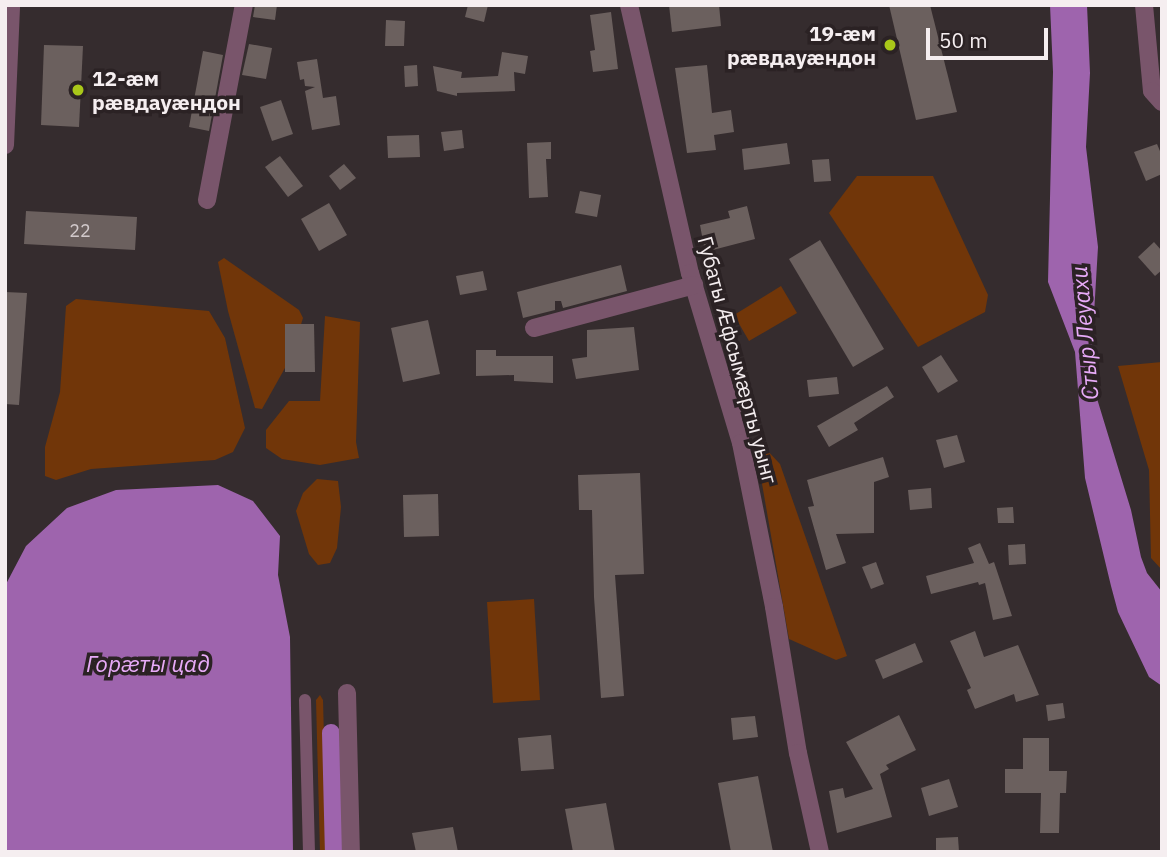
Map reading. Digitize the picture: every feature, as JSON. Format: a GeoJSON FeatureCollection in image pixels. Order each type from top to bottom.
{"type":"FeatureCollection","features":[{"type":"Feature","properties":{"kind":"street"},"geometry":{"type":"LineString","coordinates":[[5,145],[11,5]]}},
{"type":"Feature","properties":{"kind":"street"},"geometry":{"type":"LineString","coordinates":[[207,200],[244,5]]}},
{"type":"Feature","properties":{"kind":"street","name":"Губаты Æфсымæрты уынг"},"geometry":{"type":"LineString","coordinates":[[629,5],[694,285],[741,443],[774,607],[798,752],[820,852]]}},
{"type":"Feature","properties":{"kind":"street"},"geometry":{"type":"LineString","coordinates":[[1144,5],[1152,91],[1162,102]]}},
{"type":"Feature","properties":{"kind":"street"},"geometry":{"type":"LineString","coordinates":[[534,328],[694,285]]}},
{"type":"Feature","properties":{"kind":"street"},"geometry":{"type":"LineString","coordinates":[[347,693],[351,852]]}},
{"type":"Feature","properties":{"kind":"street"},"geometry":{"type":"LineString","coordinates":[[305,700],[309,852]]}},
{"type":"Feature","properties":{"kind":"shaded area"},"geometry":{"type":"Polygon","coordinates":[[[857,176],[933,176],[988,295],[985,312],[918,347],[829,213],[857,176]]]}},
{"type":"Feature","properties":{"kind":"shaded area"},"geometry":{"type":"Polygon","coordinates":[[[224,258],[299,310],[303,318],[290,359],[262,409],[255,408],[228,311],[218,262],[224,258]]]}},
{"type":"Feature","properties":{"kind":"shaded area"},"geometry":{"type":"Polygon","coordinates":[[[781,286],[797,313],[749,341],[734,315],[781,286]]]}},
{"type":"Feature","properties":{"kind":"shaded area"},"geometry":{"type":"Polygon","coordinates":[[[76,299],[209,311],[225,338],[245,428],[233,452],[215,460],[91,469],[56,480],[45,476],[45,447],[60,392],[66,306],[76,299]]]}},
{"type":"Feature","properties":{"kind":"shaded area"},"geometry":{"type":"Polygon","coordinates":[[[325,316],[360,322],[356,442],[359,458],[320,465],[282,459],[266,448],[266,430],[289,401],[320,401],[325,316]]]}},
{"type":"Feature","properties":{"kind":"shaded area"},"geometry":{"type":"Polygon","coordinates":[[[1162,362],[1162,570],[1151,558],[1149,470],[1118,366],[1162,362]]]}},
{"type":"Feature","properties":{"kind":"shaded area"},"geometry":{"type":"Polygon","coordinates":[[[765,448],[780,464],[847,656],[836,660],[789,639],[757,455],[765,448]]]}},
{"type":"Feature","properties":{"kind":"shaded area"},"geometry":{"type":"Polygon","coordinates":[[[317,479],[338,481],[341,507],[337,548],[330,563],[318,565],[309,554],[296,511],[303,493],[317,479]]]}},
{"type":"Feature","properties":{"kind":"shaded area"},"geometry":{"type":"Polygon","coordinates":[[[534,599],[540,700],[493,703],[487,602],[534,599]]]}},
{"type":"Feature","properties":{"kind":"shaded area"},"geometry":{"type":"Polygon","coordinates":[[[320,695],[323,700],[327,852],[320,852],[316,700],[320,695]]]}},
{"type":"Feature","properties":{"kind":"water","name":"Стыр Леуахи"},"geometry":{"type":"Polygon","coordinates":[[[1050,5],[1087,5],[1090,73],[1086,147],[1098,247],[1091,365],[1095,392],[1131,510],[1141,557],[1147,573],[1162,592],[1162,686],[1149,677],[1118,612],[1085,478],[1075,352],[1048,282],[1053,72],[1050,5]]]}},
{"type":"Feature","properties":{"kind":"water","name":"Горӕты цад"},"geometry":{"type":"Polygon","coordinates":[[[218,485],[253,501],[280,536],[278,575],[290,637],[293,852],[5,852],[5,586],[26,546],[67,508],[116,490],[218,485]]]}},
{"type":"Feature","properties":{"kind":"building"},"geometry":{"type":"Polygon","coordinates":[[[255,5],[277,5],[275,20],[253,17],[255,5]]]}},
{"type":"Feature","properties":{"kind":"building"},"geometry":{"type":"Polygon","coordinates":[[[468,5],[488,5],[484,22],[465,17],[468,5]]]}},
{"type":"Feature","properties":{"kind":"building"},"geometry":{"type":"Polygon","coordinates":[[[669,5],[719,5],[721,26],[672,32],[669,5]]]}},
{"type":"Feature","properties":{"kind":"building"},"geometry":{"type":"Polygon","coordinates":[[[889,5],[930,5],[957,112],[916,120],[889,5]]]}},
{"type":"Feature","properties":{"kind":"building"},"geometry":{"type":"Polygon","coordinates":[[[611,12],[618,69],[593,72],[590,51],[595,50],[590,15],[611,12]]]}},
{"type":"Feature","properties":{"kind":"building"},"geometry":{"type":"Polygon","coordinates":[[[386,20],[405,21],[404,46],[385,46],[386,20]]]}},
{"type":"Feature","properties":{"kind":"building"},"geometry":{"type":"Polygon","coordinates":[[[249,44],[272,48],[266,79],[242,75],[249,44]]]}},
{"type":"Feature","properties":{"kind":"building"},"geometry":{"type":"Polygon","coordinates":[[[44,45],[83,46],[79,127],[41,125],[44,45]]]}},
{"type":"Feature","properties":{"kind":"building"},"geometry":{"type":"Polygon","coordinates":[[[203,51],[223,55],[209,131],[189,127],[203,51]]]}},
{"type":"Feature","properties":{"kind":"building"},"geometry":{"type":"Polygon","coordinates":[[[502,52],[528,56],[525,74],[514,72],[515,91],[457,93],[457,96],[437,91],[433,66],[462,72],[461,78],[498,76],[502,52]]]}},
{"type":"Feature","properties":{"kind":"building"},"geometry":{"type":"Polygon","coordinates":[[[317,59],[323,98],[336,96],[340,125],[312,130],[305,91],[315,87],[305,86],[304,79],[300,80],[297,62],[317,59]]]}},
{"type":"Feature","properties":{"kind":"building"},"geometry":{"type":"Polygon","coordinates":[[[417,65],[418,86],[405,87],[404,66],[417,65]]]}},
{"type":"Feature","properties":{"kind":"building"},"geometry":{"type":"Polygon","coordinates":[[[707,65],[712,113],[731,110],[734,132],[714,135],[716,150],[687,153],[675,68],[707,65]]]}},
{"type":"Feature","properties":{"kind":"building"},"geometry":{"type":"Polygon","coordinates":[[[281,100],[293,134],[272,141],[260,107],[281,100]]]}},
{"type":"Feature","properties":{"kind":"building"},"geometry":{"type":"Polygon","coordinates":[[[462,130],[464,148],[444,151],[441,132],[462,130]]]}},
{"type":"Feature","properties":{"kind":"building"},"geometry":{"type":"Polygon","coordinates":[[[419,135],[420,157],[388,158],[387,136],[419,135]]]}},
{"type":"Feature","properties":{"kind":"building"},"geometry":{"type":"Polygon","coordinates":[[[551,142],[551,159],[546,159],[548,197],[529,198],[527,143],[551,142]]]}},
{"type":"Feature","properties":{"kind":"building"},"geometry":{"type":"Polygon","coordinates":[[[787,143],[790,164],[744,170],[742,149],[787,143]]]}},
{"type":"Feature","properties":{"kind":"building"},"geometry":{"type":"Polygon","coordinates":[[[1157,144],[1162,156],[1162,174],[1146,181],[1134,152],[1157,144]]]}},
{"type":"Feature","properties":{"kind":"building"},"geometry":{"type":"Polygon","coordinates":[[[280,156],[303,186],[288,197],[265,167],[280,156]]]}},
{"type":"Feature","properties":{"kind":"building"},"geometry":{"type":"Polygon","coordinates":[[[829,159],[831,181],[814,182],[812,160],[829,159]]]}},
{"type":"Feature","properties":{"kind":"building"},"geometry":{"type":"Polygon","coordinates":[[[344,164],[356,178],[340,190],[329,176],[344,164]]]}},
{"type":"Feature","properties":{"kind":"building"},"geometry":{"type":"Polygon","coordinates":[[[580,191],[601,195],[597,217],[575,213],[580,191]]]}},
{"type":"Feature","properties":{"kind":"building"},"geometry":{"type":"Polygon","coordinates":[[[329,203],[347,235],[319,251],[301,219],[329,203]]]}},
{"type":"Feature","properties":{"kind":"building"},"geometry":{"type":"Polygon","coordinates":[[[747,206],[755,239],[705,252],[700,225],[730,218],[728,211],[747,206]]]}},
{"type":"Feature","properties":{"kind":"building"},"geometry":{"type":"Polygon","coordinates":[[[26,211],[137,217],[135,250],[24,244],[26,211]]]}},
{"type":"Feature","properties":{"kind":"building"},"geometry":{"type":"Polygon","coordinates":[[[820,240],[884,349],[853,367],[789,259],[820,240]]]}},
{"type":"Feature","properties":{"kind":"building"},"geometry":{"type":"Polygon","coordinates":[[[1154,242],[1162,251],[1162,270],[1155,276],[1138,257],[1154,242]]]}},
{"type":"Feature","properties":{"kind":"building"},"geometry":{"type":"Polygon","coordinates":[[[621,265],[627,291],[563,308],[561,301],[555,301],[555,310],[523,318],[517,292],[621,265]]]}},
{"type":"Feature","properties":{"kind":"building"},"geometry":{"type":"Polygon","coordinates":[[[483,271],[487,290],[460,295],[456,276],[483,271]]]}},
{"type":"Feature","properties":{"kind":"building"},"geometry":{"type":"Polygon","coordinates":[[[5,292],[27,293],[19,405],[5,404],[5,292]]]}},
{"type":"Feature","properties":{"kind":"building"},"geometry":{"type":"Polygon","coordinates":[[[428,320],[440,374],[403,382],[391,328],[428,320]]]}},
{"type":"Feature","properties":{"kind":"building"},"geometry":{"type":"Polygon","coordinates":[[[285,324],[314,324],[315,372],[285,372],[285,324]]]}},
{"type":"Feature","properties":{"kind":"building"},"geometry":{"type":"Polygon","coordinates":[[[634,327],[639,370],[576,379],[572,359],[587,357],[587,330],[634,327]]]}},
{"type":"Feature","properties":{"kind":"building"},"geometry":{"type":"Polygon","coordinates":[[[476,350],[496,350],[496,356],[553,356],[553,383],[514,381],[514,375],[476,376],[476,350]]]}},
{"type":"Feature","properties":{"kind":"building"},"geometry":{"type":"Polygon","coordinates":[[[941,355],[958,381],[938,393],[922,367],[941,355]]]}},
{"type":"Feature","properties":{"kind":"building"},"geometry":{"type":"Polygon","coordinates":[[[837,377],[839,394],[809,397],[807,380],[837,377]]]}},
{"type":"Feature","properties":{"kind":"building"},"geometry":{"type":"Polygon","coordinates":[[[887,386],[894,397],[854,423],[858,430],[829,447],[817,426],[887,386]]]}},
{"type":"Feature","properties":{"kind":"building"},"geometry":{"type":"Polygon","coordinates":[[[957,435],[965,462],[944,468],[936,440],[957,435]]]}},
{"type":"Feature","properties":{"kind":"building"},"geometry":{"type":"Polygon","coordinates":[[[883,457],[889,477],[874,482],[874,533],[836,534],[846,563],[826,570],[808,507],[814,506],[807,480],[883,457]]]}},
{"type":"Feature","properties":{"kind":"building"},"geometry":{"type":"Polygon","coordinates":[[[640,473],[644,574],[615,575],[624,696],[601,698],[594,597],[592,510],[579,510],[578,475],[640,473]]]}},
{"type":"Feature","properties":{"kind":"building"},"geometry":{"type":"Polygon","coordinates":[[[931,488],[932,508],[910,510],[908,490],[931,488]]]}},
{"type":"Feature","properties":{"kind":"building"},"geometry":{"type":"Polygon","coordinates":[[[438,494],[439,536],[404,537],[403,495],[438,494]]]}},
{"type":"Feature","properties":{"kind":"building"},"geometry":{"type":"Polygon","coordinates":[[[1013,507],[1014,523],[998,523],[997,508],[1013,507]]]}},
{"type":"Feature","properties":{"kind":"building"},"geometry":{"type":"Polygon","coordinates":[[[980,543],[989,564],[994,562],[1012,616],[993,620],[985,583],[979,585],[978,582],[931,594],[926,576],[974,563],[968,548],[980,543]]]}},
{"type":"Feature","properties":{"kind":"building"},"geometry":{"type":"Polygon","coordinates":[[[1025,544],[1026,564],[1009,565],[1008,545],[1025,544]]]}},
{"type":"Feature","properties":{"kind":"building"},"geometry":{"type":"Polygon","coordinates":[[[876,562],[884,584],[871,589],[862,567],[876,562]]]}},
{"type":"Feature","properties":{"kind":"building"},"geometry":{"type":"Polygon","coordinates":[[[975,631],[984,657],[1018,645],[1039,695],[1016,702],[1014,694],[975,709],[967,690],[971,688],[950,641],[975,631]]]}},
{"type":"Feature","properties":{"kind":"building"},"geometry":{"type":"Polygon","coordinates":[[[915,643],[923,662],[883,679],[875,660],[915,643]]]}},
{"type":"Feature","properties":{"kind":"building"},"geometry":{"type":"Polygon","coordinates":[[[1063,703],[1065,718],[1048,721],[1046,705],[1063,703]]]}},
{"type":"Feature","properties":{"kind":"building"},"geometry":{"type":"Polygon","coordinates":[[[899,715],[916,750],[886,765],[889,769],[880,774],[892,817],[837,833],[829,791],[843,788],[845,798],[873,789],[846,742],[899,715]]]}},
{"type":"Feature","properties":{"kind":"building"},"geometry":{"type":"Polygon","coordinates":[[[755,716],[758,737],[733,740],[731,718],[755,716]]]}},
{"type":"Feature","properties":{"kind":"building"},"geometry":{"type":"Polygon","coordinates":[[[551,735],[554,769],[521,771],[518,738],[551,735]]]}},
{"type":"Feature","properties":{"kind":"building"},"geometry":{"type":"Polygon","coordinates":[[[1023,738],[1049,738],[1049,771],[1067,771],[1066,793],[1060,793],[1059,833],[1040,833],[1041,793],[1005,793],[1005,769],[1023,769],[1023,738]]]}},
{"type":"Feature","properties":{"kind":"building"},"geometry":{"type":"Polygon","coordinates":[[[758,776],[773,852],[731,852],[718,783],[758,776]]]}},
{"type":"Feature","properties":{"kind":"building"},"geometry":{"type":"Polygon","coordinates":[[[949,779],[958,807],[929,816],[921,788],[949,779]]]}},
{"type":"Feature","properties":{"kind":"building"},"geometry":{"type":"Polygon","coordinates":[[[606,803],[615,852],[573,852],[565,809],[606,803]]]}},
{"type":"Feature","properties":{"kind":"building"},"geometry":{"type":"Polygon","coordinates":[[[453,827],[458,852],[416,852],[412,833],[453,827]]]}},
{"type":"Feature","properties":{"kind":"building"},"geometry":{"type":"Polygon","coordinates":[[[958,837],[959,852],[936,852],[936,838],[958,837]]]}},
{"type":"Feature","properties":{"kind":"waterway"},"geometry":{"type":"LineString","coordinates":[[331,733],[334,852]]}},
{"type":"Feature","properties":{"kind":"place","name":"19-æм рӕвдауӕндон"},"geometry":{"type":"Point","coordinates":[890,45]}},
{"type":"Feature","properties":{"kind":"place","name":"12-æм рӕвдауӕндон"},"geometry":{"type":"Point","coordinates":[78,90]}}]}
